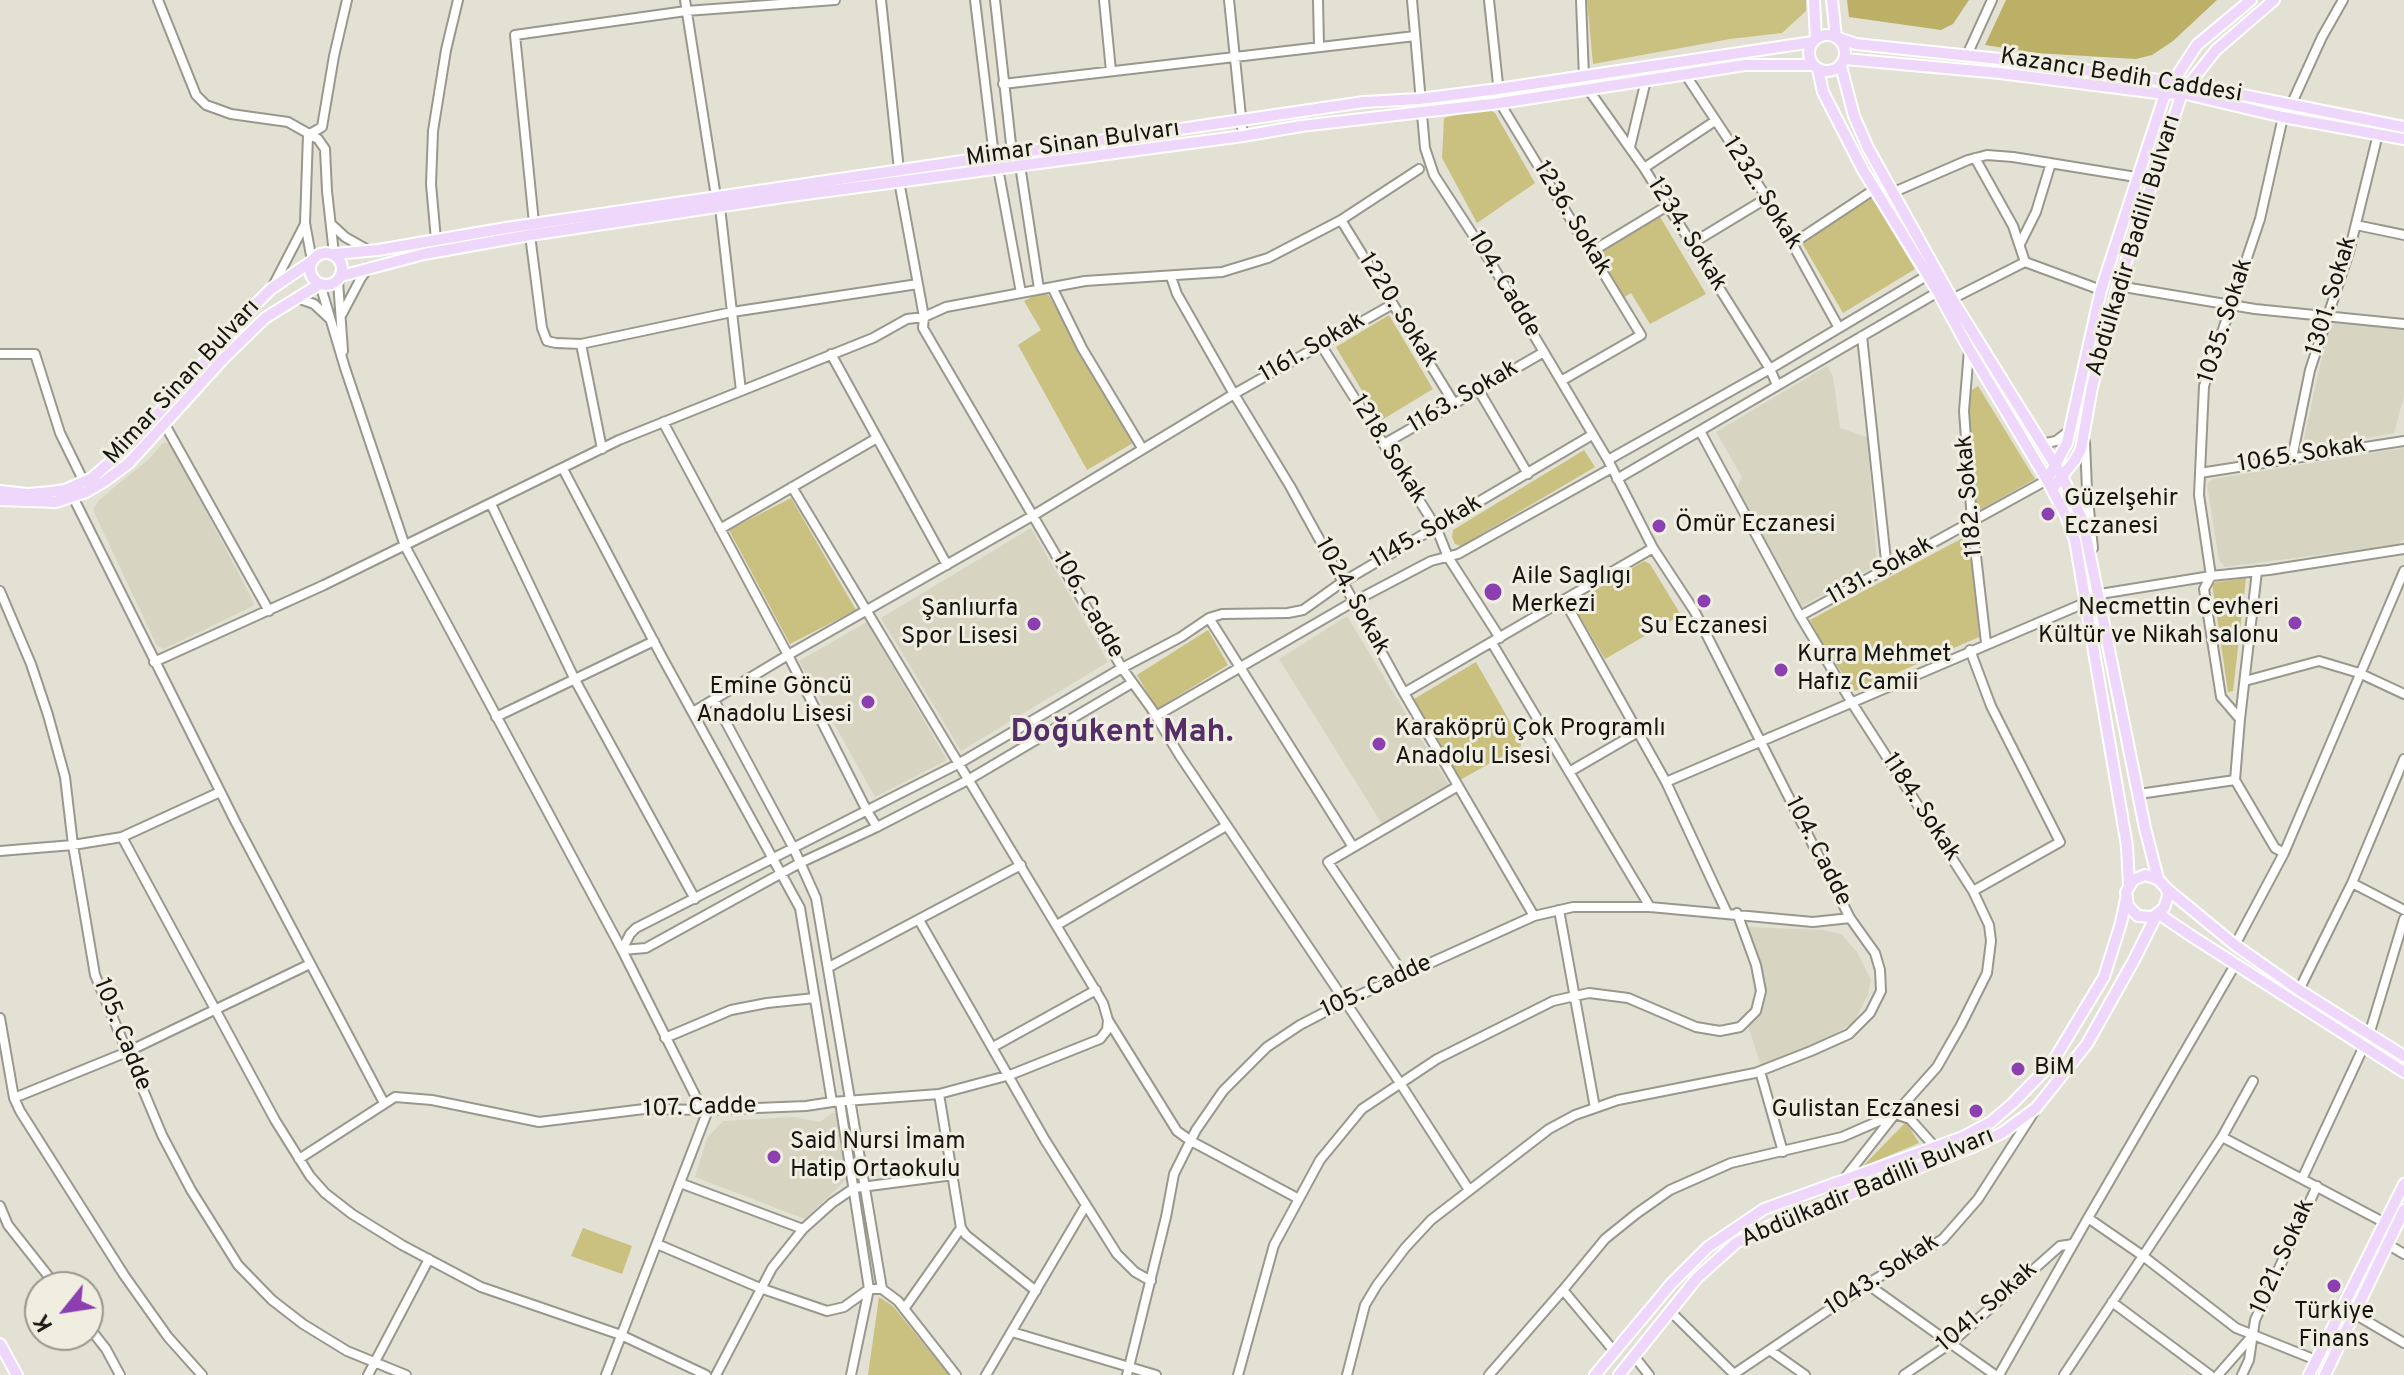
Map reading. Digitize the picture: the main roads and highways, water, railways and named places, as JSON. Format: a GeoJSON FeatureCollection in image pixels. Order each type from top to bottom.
{"type":"FeatureCollection","features":[{"type":"Feature","properties":{"kind":"main road"},"geometry":{"type":"LineString","coordinates":[[1814,0],[1814,40],[1809,54],[1823,92],[1875,189],[2050,484],[2071,528],[2087,602],[2127,846],[2129,886],[2126,899],[2132,912],[2138,916],[2158,915],[2167,902],[2167,889]]}},
{"type":"Feature","properties":{"kind":"main road"},"geometry":{"type":"LineString","coordinates":[[1832,0],[1836,37],[1844,47],[1843,62],[1854,116],[1868,148],[1952,299],[2062,476],[2083,521],[2158,879]]}},
{"type":"Feature","properties":{"kind":"main road","name":"Abdülkadir Badilli Bulvarı"},"geometry":{"type":"LineString","coordinates":[[2050,484],[2067,443],[2101,290],[2168,88],[2197,45],[2251,0]]}},
{"type":"Feature","properties":{"kind":"main road","name":"Abdülkadir Badilli Bulvarı"},"geometry":{"type":"LineString","coordinates":[[2050,484],[2062,476],[2075,460],[2085,436],[2092,387],[2118,286],[2185,89],[2216,50],[2274,0]]}},
{"type":"Feature","properties":{"kind":"main road"},"geometry":{"type":"LineString","coordinates":[[1814,40],[1826,35],[1836,37]]}},
{"type":"Feature","properties":{"kind":"main road","name":"Kazancı Bedih Caddesi"},"geometry":{"type":"LineString","coordinates":[[1836,37],[1856,44],[1967,55],[2168,88]]}},
{"type":"Feature","properties":{"kind":"main road","name":"Mimar Sinan Bulvarı"},"geometry":{"type":"LineString","coordinates":[[899,176],[1012,153],[1364,102],[1420,99],[1584,77],[1814,40]]}},
{"type":"Feature","properties":{"kind":"main road"},"geometry":{"type":"LineString","coordinates":[[1816,67],[1828,72],[1843,62]]}},
{"type":"Feature","properties":{"kind":"main road","name":"Kazancı Bedih Caddesi"},"geometry":{"type":"LineString","coordinates":[[1843,62],[2185,89],[2404,127]]}},
{"type":"Feature","properties":{"kind":"main road","name":"Mimar Sinan Bulvarı"},"geometry":{"type":"LineString","coordinates":[[334,254],[534,223],[718,202],[899,176],[998,168],[1301,126],[1500,103],[1745,65],[1816,67]]}},
{"type":"Feature","properties":{"kind":"main road","name":"Kazancı Bedih Caddesi"},"geometry":{"type":"LineString","coordinates":[[2185,89],[2283,117],[2404,139]]}},
{"type":"Feature","properties":{"kind":"main road","name":"Mimar Sinan Bulvarı"},"geometry":{"type":"LineString","coordinates":[[340,278],[424,254],[718,202]]}},
{"type":"Feature","properties":{"kind":"main road"},"geometry":{"type":"LineString","coordinates":[[322,253],[334,254],[342,265],[340,278],[328,286],[320,284],[311,274],[312,261],[322,253]]}},
{"type":"Feature","properties":{"kind":"main road","name":"Mimar Sinan Bulvarı"},"geometry":{"type":"LineString","coordinates":[[0,491],[27,494],[51,492],[84,482],[111,463],[271,289],[312,261]]}},
{"type":"Feature","properties":{"kind":"main road","name":"Mimar Sinan Bulvarı"},"geometry":{"type":"LineString","coordinates":[[0,500],[56,502],[105,481],[129,463],[265,318],[320,284]]}},
{"type":"Feature","properties":{"kind":"main road"},"geometry":{"type":"LineString","coordinates":[[2129,886],[2139,877],[2158,879],[2235,945],[2366,1040],[2404,1072]]}},
{"type":"Feature","properties":{"kind":"main road","name":"Abdülkadir Badilli Bulvarı"},"geometry":{"type":"LineString","coordinates":[[1595,1375],[1671,1284],[1708,1247],[1764,1209],[1963,1137],[1991,1122],[2013,1103],[2052,1063],[2104,977],[2126,899]]}},
{"type":"Feature","properties":{"kind":"main road"},"geometry":{"type":"LineString","coordinates":[[2158,915],[2235,965],[2366,1040],[2404,1056]]}},
{"type":"Feature","properties":{"kind":"main road","name":"Abdülkadir Badilli Bulvarı"},"geometry":{"type":"LineString","coordinates":[[1619,1375],[1697,1278],[1736,1243],[1776,1223],[1975,1146],[2002,1133],[2036,1108],[2087,1044],[2158,915]]}},
{"type":"Feature","properties":{"kind":"main road"},"geometry":{"type":"LineString","coordinates":[[2309,1375],[2404,1184]]}},
{"type":"Feature","properties":{"kind":"main road"},"geometry":{"type":"LineString","coordinates":[[2325,1375],[2404,1210]]}},
{"type":"Feature","properties":{"kind":"main road"},"geometry":{"type":"LineString","coordinates":[[0,1344],[17,1375]]}},
{"type":"Feature","properties":{"kind":"place","name":"Güzelşehir Eczanesi"},"geometry":{"type":"Point","coordinates":[2048,514]}},
{"type":"Feature","properties":{"kind":"place","name":"Ömür Eczanesi"},"geometry":{"type":"Point","coordinates":[1659,526]}},
{"type":"Feature","properties":{"kind":"place","name":"Aile Saglıgı Merkezi"},"geometry":{"type":"Point","coordinates":[1493,592]}},
{"type":"Feature","properties":{"kind":"place","name":"Su Eczanesi"},"geometry":{"type":"Point","coordinates":[1704,601]}},
{"type":"Feature","properties":{"kind":"place","name":"Necmettin Cevheri Kültür ve Nikah salonu"},"geometry":{"type":"Point","coordinates":[2295,623]}},
{"type":"Feature","properties":{"kind":"place","name":"Şanlıurfa Spor Lisesi"},"geometry":{"type":"Point","coordinates":[1034,624]}},
{"type":"Feature","properties":{"kind":"place","name":"Kurra Mehmet Hafız Camii"},"geometry":{"type":"Point","coordinates":[1781,670]}},
{"type":"Feature","properties":{"kind":"place","name":"Emine Göncü Anadolu Lisesi"},"geometry":{"type":"Point","coordinates":[868,702]}},
{"type":"Feature","properties":{"kind":"place","name":"Karaköprü Çok Programlı Anadolu Lisesi"},"geometry":{"type":"Point","coordinates":[1379,744]}},
{"type":"Feature","properties":{"kind":"place","name":"BiM"},"geometry":{"type":"Point","coordinates":[2018,1069]}},
{"type":"Feature","properties":{"kind":"place","name":"Gulistan Eczanesi"},"geometry":{"type":"Point","coordinates":[1976,1111]}},
{"type":"Feature","properties":{"kind":"place","name":"Said Nursi İmam Hatip Ortaokulu"},"geometry":{"type":"Point","coordinates":[774,1157]}},
{"type":"Feature","properties":{"kind":"place","name":"Türkiye Finans"},"geometry":{"type":"Point","coordinates":[2334,1286]}},
{"type":"Feature","properties":{"kind":"district","name":"Doğukent Mah."},"geometry":{"type":"Point","coordinates":[1122,735]}}]}
